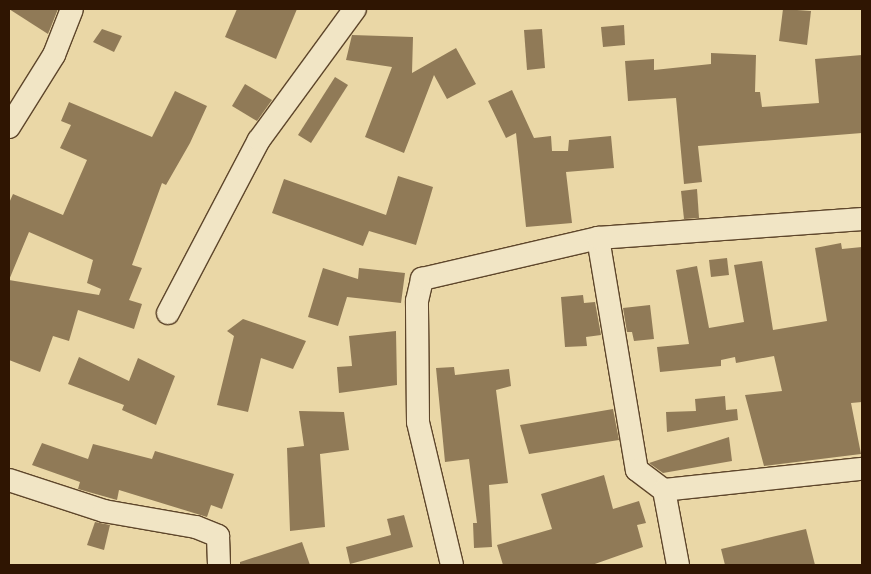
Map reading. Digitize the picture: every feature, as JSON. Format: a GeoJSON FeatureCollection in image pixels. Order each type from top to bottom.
{"type":"FeatureCollection","features":[{"type":"Feature","properties":{"kind":"street"},"geometry":{"type":"LineString","coordinates":[[9,127],[54,55],[72,9]]}},
{"type":"Feature","properties":{"kind":"street"},"geometry":{"type":"LineString","coordinates":[[168,313],[259,140],[355,9]]}},
{"type":"Feature","properties":{"kind":"street"},"geometry":{"type":"LineString","coordinates":[[452,565],[418,422],[417,301],[422,279],[598,238],[862,219]]}},
{"type":"Feature","properties":{"kind":"street"},"geometry":{"type":"LineString","coordinates":[[598,238],[637,470],[664,490],[862,469]]}},
{"type":"Feature","properties":{"kind":"street"},"geometry":{"type":"LineString","coordinates":[[9,480],[104,511],[196,528],[218,536],[219,565]]}},
{"type":"Feature","properties":{"kind":"street"},"geometry":{"type":"LineString","coordinates":[[664,490],[678,565]]}},
{"type":"Feature","properties":{"kind":"building"},"geometry":{"type":"Polygon","coordinates":[[[9,9],[58,9],[48,34],[9,9]]]}},
{"type":"Feature","properties":{"kind":"building"},"geometry":{"type":"Polygon","coordinates":[[[237,9],[297,9],[276,59],[225,37],[237,9]]]}},
{"type":"Feature","properties":{"kind":"building"},"geometry":{"type":"Polygon","coordinates":[[[783,9],[811,11],[807,45],[779,41],[783,9]]]}},
{"type":"Feature","properties":{"kind":"building"},"geometry":{"type":"Polygon","coordinates":[[[624,25],[625,45],[603,47],[601,27],[624,25]]]}},
{"type":"Feature","properties":{"kind":"building"},"geometry":{"type":"Polygon","coordinates":[[[102,29],[122,36],[114,52],[93,42],[102,29]]]}},
{"type":"Feature","properties":{"kind":"building"},"geometry":{"type":"Polygon","coordinates":[[[542,29],[545,68],[527,70],[524,30],[542,29]]]}},
{"type":"Feature","properties":{"kind":"building"},"geometry":{"type":"Polygon","coordinates":[[[352,35],[413,37],[412,73],[456,48],[476,84],[447,99],[434,75],[404,153],[365,137],[392,67],[346,60],[352,35]]]}},
{"type":"Feature","properties":{"kind":"building"},"geometry":{"type":"Polygon","coordinates":[[[711,53],[756,55],[755,92],[760,92],[762,107],[819,103],[815,59],[862,55],[862,133],[698,146],[702,182],[684,184],[676,98],[628,101],[625,61],[654,59],[654,70],[711,64],[711,53]]]}},
{"type":"Feature","properties":{"kind":"building"},"geometry":{"type":"Polygon","coordinates":[[[335,77],[348,85],[311,143],[298,135],[335,77]]]}},
{"type":"Feature","properties":{"kind":"building"},"geometry":{"type":"Polygon","coordinates":[[[245,84],[272,100],[257,121],[232,106],[245,84]]]}},
{"type":"Feature","properties":{"kind":"building"},"geometry":{"type":"Polygon","coordinates":[[[512,90],[534,138],[551,136],[552,151],[568,151],[569,140],[611,136],[614,168],[566,172],[572,223],[526,227],[516,133],[506,138],[488,101],[512,90]]]}},
{"type":"Feature","properties":{"kind":"building"},"geometry":{"type":"Polygon","coordinates":[[[175,91],[207,106],[190,143],[166,185],[162,183],[132,265],[142,268],[129,300],[142,304],[134,329],[78,310],[69,341],[53,336],[40,372],[9,360],[9,280],[9,203],[13,194],[63,215],[87,160],[60,148],[71,125],[61,121],[69,102],[152,137],[175,91]],[[29,232],[9,280],[99,295],[101,289],[87,283],[93,260],[29,232]]]}},
{"type":"Feature","properties":{"kind":"building"},"geometry":{"type":"Polygon","coordinates":[[[398,176],[433,187],[416,245],[369,231],[363,246],[272,213],[284,179],[386,215],[398,176]]]}},
{"type":"Feature","properties":{"kind":"building"},"geometry":{"type":"Polygon","coordinates":[[[697,189],[699,218],[684,219],[681,191],[697,189]]]}},
{"type":"Feature","properties":{"kind":"building"},"geometry":{"type":"Polygon","coordinates":[[[841,243],[842,249],[862,247],[862,402],[851,403],[861,454],[764,466],[745,395],[782,391],[774,356],[736,363],[735,357],[721,360],[721,366],[660,372],[657,347],[689,344],[676,270],[697,266],[709,328],[744,322],[734,265],[762,261],[773,330],[827,321],[815,248],[841,243]]]}},
{"type":"Feature","properties":{"kind":"building"},"geometry":{"type":"Polygon","coordinates":[[[727,258],[729,275],[711,277],[709,260],[727,258]]]}},
{"type":"Feature","properties":{"kind":"building"},"geometry":{"type":"Polygon","coordinates":[[[323,268],[358,279],[359,268],[405,273],[401,303],[347,297],[338,326],[308,317],[323,268]]]}},
{"type":"Feature","properties":{"kind":"building"},"geometry":{"type":"Polygon","coordinates":[[[583,295],[584,303],[595,302],[601,335],[586,337],[587,346],[565,347],[561,297],[583,295]]]}},
{"type":"Feature","properties":{"kind":"building"},"geometry":{"type":"Polygon","coordinates":[[[650,305],[654,339],[634,341],[632,332],[627,332],[623,308],[650,305]]]}},
{"type":"Feature","properties":{"kind":"building"},"geometry":{"type":"Polygon","coordinates":[[[243,319],[306,341],[293,369],[261,358],[248,412],[217,405],[234,336],[227,331],[243,319]]]}},
{"type":"Feature","properties":{"kind":"building"},"geometry":{"type":"Polygon","coordinates":[[[396,331],[397,385],[339,393],[337,367],[352,366],[349,336],[396,331]]]}},
{"type":"Feature","properties":{"kind":"building"},"geometry":{"type":"Polygon","coordinates":[[[79,357],[129,381],[138,358],[175,376],[156,425],[122,410],[124,405],[68,384],[79,357]]]}},
{"type":"Feature","properties":{"kind":"building"},"geometry":{"type":"Polygon","coordinates":[[[454,367],[455,375],[509,369],[511,386],[496,390],[508,483],[489,485],[492,547],[474,548],[473,523],[477,523],[469,459],[445,462],[436,368],[454,367]]]}},
{"type":"Feature","properties":{"kind":"building"},"geometry":{"type":"Polygon","coordinates":[[[725,396],[726,410],[737,409],[738,420],[667,432],[666,412],[696,411],[695,399],[725,396]]]}},
{"type":"Feature","properties":{"kind":"building"},"geometry":{"type":"Polygon","coordinates":[[[613,409],[619,440],[529,454],[520,425],[613,409]]]}},
{"type":"Feature","properties":{"kind":"building"},"geometry":{"type":"Polygon","coordinates":[[[299,411],[344,412],[349,450],[320,454],[325,527],[290,531],[287,448],[304,446],[299,411]]]}},
{"type":"Feature","properties":{"kind":"building"},"geometry":{"type":"Polygon","coordinates":[[[729,437],[732,461],[663,473],[649,463],[729,437]]]}},
{"type":"Feature","properties":{"kind":"building"},"geometry":{"type":"Polygon","coordinates":[[[42,443],[88,459],[93,444],[152,459],[155,451],[234,474],[222,509],[211,505],[207,517],[119,490],[117,500],[78,489],[80,482],[32,465],[42,443]]]}},
{"type":"Feature","properties":{"kind":"building"},"geometry":{"type":"Polygon","coordinates":[[[604,475],[613,509],[639,501],[646,523],[637,525],[643,547],[592,565],[503,565],[497,545],[552,529],[541,494],[604,475]]]}},
{"type":"Feature","properties":{"kind":"building"},"geometry":{"type":"Polygon","coordinates":[[[404,515],[413,547],[350,564],[346,547],[391,535],[387,519],[404,515]]]}},
{"type":"Feature","properties":{"kind":"building"},"geometry":{"type":"Polygon","coordinates":[[[95,522],[110,525],[104,550],[87,545],[95,522]]]}},
{"type":"Feature","properties":{"kind":"building"},"geometry":{"type":"Polygon","coordinates":[[[806,529],[815,565],[725,565],[721,549],[806,529]]]}},
{"type":"Feature","properties":{"kind":"building"},"geometry":{"type":"Polygon","coordinates":[[[302,542],[310,565],[240,565],[240,562],[302,542]]]}}]}
